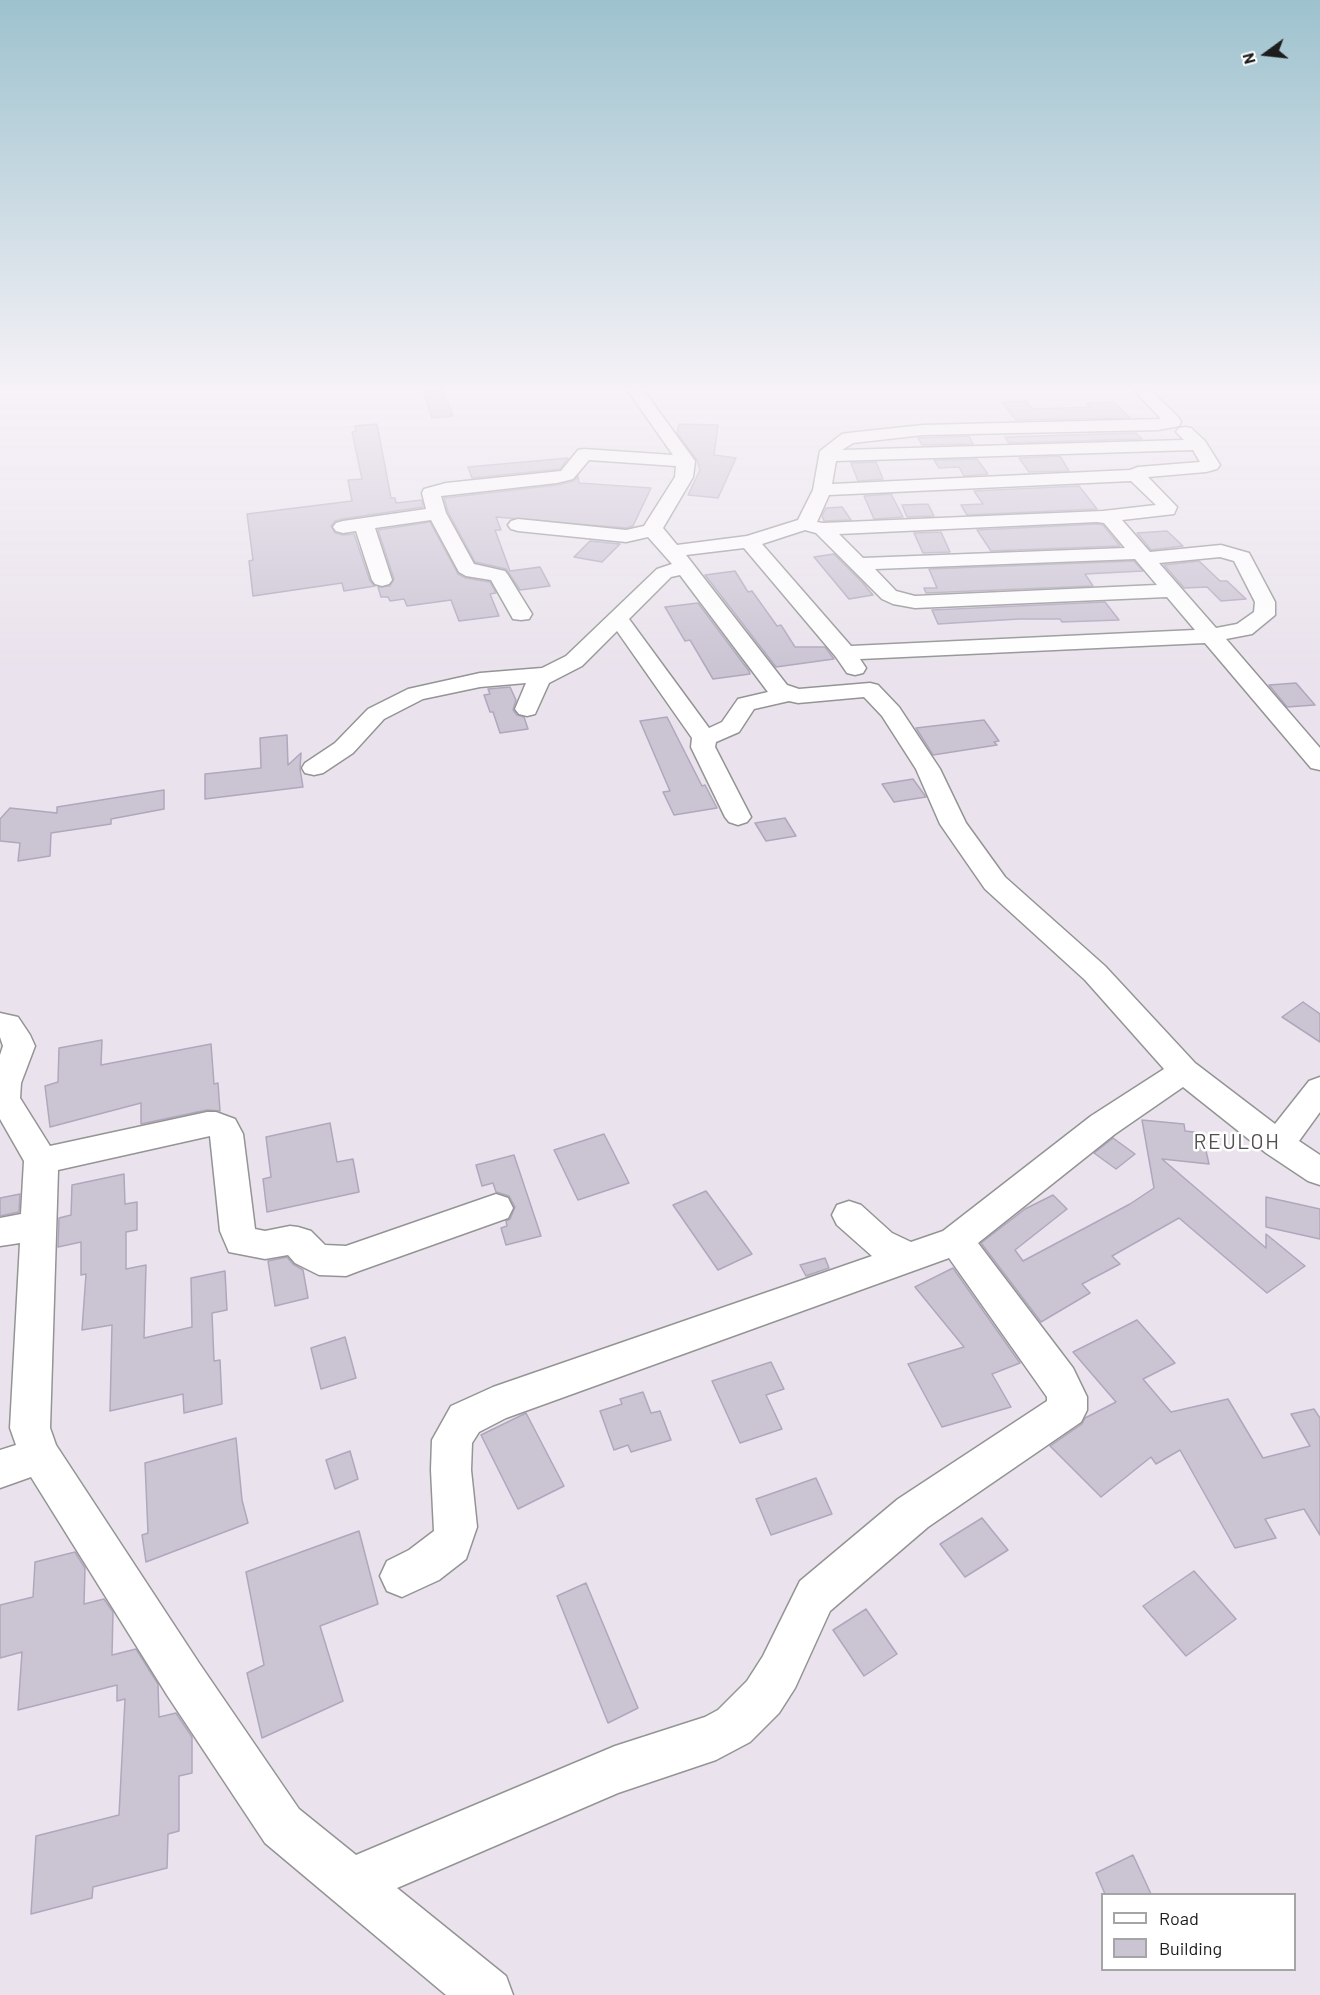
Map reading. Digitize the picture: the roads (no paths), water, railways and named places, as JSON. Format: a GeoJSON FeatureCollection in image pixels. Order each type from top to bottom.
{"type":"FeatureCollection","features":[{"type":"Feature","properties":{"kind":"street"},"geometry":{"type":"LineString","coordinates":[[500,484],[431,493],[437,513],[466,568],[473,572],[498,575],[521,614]]}},
{"type":"Feature","properties":{"kind":"street"},"geometry":{"type":"LineString","coordinates":[[680,484],[653,528],[779,690],[798,696],[870,690]]}},
{"type":"Feature","properties":{"kind":"street"},"geometry":{"type":"LineString","coordinates":[[814,526],[823,484]]}},
{"type":"Feature","properties":{"kind":"street"},"geometry":{"type":"LineString","coordinates":[[822,490],[946,484]]}},
{"type":"Feature","properties":{"kind":"street"},"geometry":{"type":"LineString","coordinates":[[519,525],[626,536],[666,545],[749,542],[814,526],[1106,516],[1167,510],[1168,507],[1145,484]]}},
{"type":"Feature","properties":{"kind":"street"},"geometry":{"type":"LineString","coordinates":[[343,527],[437,513]]}},
{"type":"Feature","properties":{"kind":"street"},"geometry":{"type":"LineString","coordinates":[[1106,516],[1113,520],[1171,591],[1320,763]]}},
{"type":"Feature","properties":{"kind":"street"},"geometry":{"type":"LineString","coordinates":[[364,525],[382,580]]}},
{"type":"Feature","properties":{"kind":"street"},"geometry":{"type":"LineString","coordinates":[[814,526],[859,564],[889,595],[900,600],[915,602],[1171,591]]}},
{"type":"Feature","properties":{"kind":"street"},"geometry":{"type":"LineString","coordinates":[[749,542],[845,652],[870,690],[891,712],[928,770],[953,824],[995,883],[1095,974],[1184,1071],[1278,1144],[1320,1172]]}},
{"type":"Feature","properties":{"kind":"street"},"geometry":{"type":"LineString","coordinates":[[527,709],[536,684],[545,675],[574,661],[664,573],[666,545]]}},
{"type":"Feature","properties":{"kind":"street"},"geometry":{"type":"LineString","coordinates":[[845,652],[930,634],[1211,636],[1244,629],[1264,615],[1265,602],[1246,561],[1236,554],[1221,551],[859,564]]}},
{"type":"Feature","properties":{"kind":"street"},"geometry":{"type":"LineString","coordinates":[[900,600],[930,634]]}},
{"type":"Feature","properties":{"kind":"street"},"geometry":{"type":"LineString","coordinates":[[618,618],[704,738],[703,747],[738,817]]}},
{"type":"Feature","properties":{"kind":"street"},"geometry":{"type":"LineString","coordinates":[[314,768],[344,748],[376,714],[416,694],[480,680],[545,675]]}},
{"type":"Feature","properties":{"kind":"street"},"geometry":{"type":"LineString","coordinates":[[704,738],[731,727],[746,705],[788,694]]}},
{"type":"Feature","properties":{"kind":"street"},"geometry":{"type":"LineString","coordinates":[[0,1024],[7,1025],[15,1035],[19,1046],[5,1083],[4,1098],[41,1161],[19,1229],[30,1428],[40,1455],[183,1679],[282,1826],[487,1995]]}},
{"type":"Feature","properties":{"kind":"street"},"geometry":{"type":"LineString","coordinates":[[402,1576],[424,1565],[451,1544],[456,1527],[451,1470],[452,1440],[465,1419],[493,1405],[956,1242],[1103,1125],[1184,1071]]}},
{"type":"Feature","properties":{"kind":"street"},"geometry":{"type":"LineString","coordinates":[[1278,1144],[1320,1089]]}},
{"type":"Feature","properties":{"kind":"street"},"geometry":{"type":"LineString","coordinates":[[41,1161],[207,1124],[216,1124],[223,1128],[226,1134],[238,1231],[242,1242],[265,1245],[290,1240],[298,1241],[308,1253],[319,1260],[346,1261],[496,1208]]}},
{"type":"Feature","properties":{"kind":"street"},"geometry":{"type":"LineString","coordinates":[[849,1215],[879,1243],[909,1258]]}},
{"type":"Feature","properties":{"kind":"street"},"geometry":{"type":"LineString","coordinates":[[351,1882],[615,1770],[716,1737],[734,1726],[763,1697],[779,1672],[815,1596],[913,1514],[1066,1410],[1067,1397],[1059,1380],[956,1242]]}},
{"type":"Feature","properties":{"kind":"street"},"geometry":{"type":"LineString","coordinates":[[0,1469],[40,1455]]}},
{"type":"Feature","properties":{"kind":"district","name":"REULOH"},"geometry":{"type":"Point","coordinates":[1237,1142]}}]}
